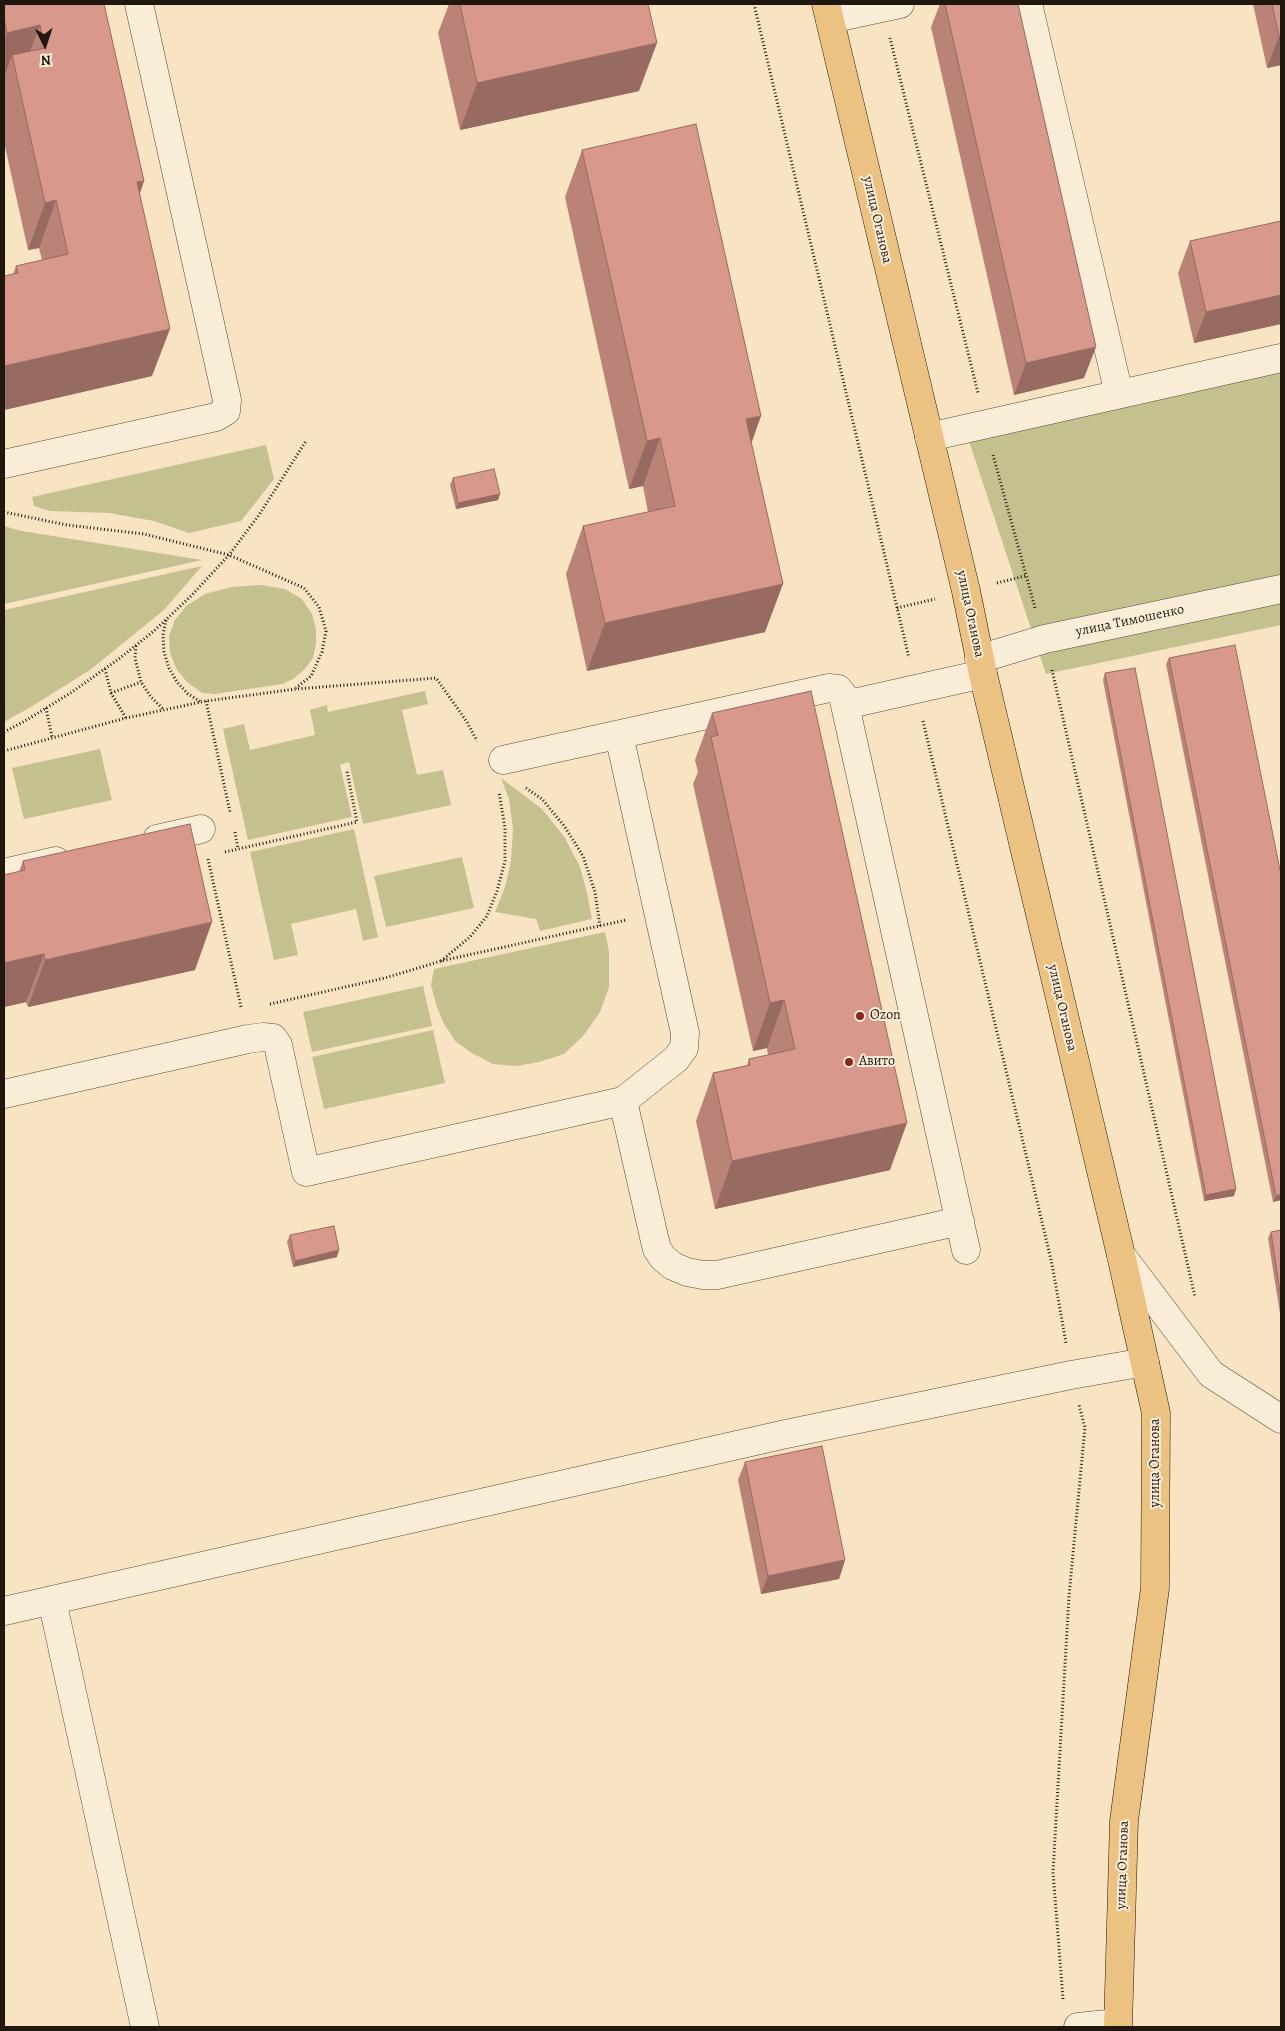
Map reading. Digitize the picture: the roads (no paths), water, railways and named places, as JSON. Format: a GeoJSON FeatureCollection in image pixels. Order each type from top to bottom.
{"type":"FeatureCollection","features":[{"type":"Feature","properties":{"kind":"main road","name":"улица Оганова"},"geometry":{"type":"LineString","coordinates":[[828,11],[966,591],[981,666],[1121,1255],[1156,1413],[1155,1588],[1124,1821],[1118,2025]]}},
{"type":"Feature","properties":{"kind":"street"},"geometry":{"type":"LineString","coordinates":[[4,464],[216,417],[226,411],[227,400],[139,4]]}},
{"type":"Feature","properties":{"kind":"street"},"geometry":{"type":"LineString","coordinates":[[1028,4],[1119,394]]}},
{"type":"Feature","properties":{"kind":"street"},"geometry":{"type":"LineString","coordinates":[[828,11],[891,6]]}},
{"type":"Feature","properties":{"kind":"street"},"geometry":{"type":"LineString","coordinates":[[929,437],[1281,358]]}},
{"type":"Feature","properties":{"kind":"street","name":"улица Тимошенко"},"geometry":{"type":"LineString","coordinates":[[845,705],[916,689],[981,666],[1045,639],[1281,590]]}},
{"type":"Feature","properties":{"kind":"street"},"geometry":{"type":"LineString","coordinates":[[492,753],[619,735],[830,688],[838,689],[843,695],[966,1250]]}},
{"type":"Feature","properties":{"kind":"street"},"geometry":{"type":"LineString","coordinates":[[4,1094],[262,1037],[273,1038],[278,1044],[306,1172],[623,1101],[676,1059],[684,1048],[685,1033],[619,735]]}},
{"type":"Feature","properties":{"kind":"street"},"geometry":{"type":"LineString","coordinates":[[136,843],[202,829]]}},
{"type":"Feature","properties":{"kind":"street"},"geometry":{"type":"LineString","coordinates":[[4,873],[79,856]]}},
{"type":"Feature","properties":{"kind":"street"},"geometry":{"type":"LineString","coordinates":[[623,1101],[657,1249],[673,1266],[687,1272],[717,1275],[960,1221]]}},
{"type":"Feature","properties":{"kind":"street"},"geometry":{"type":"LineString","coordinates":[[1121,1255],[1211,1374],[1281,1419]]}},
{"type":"Feature","properties":{"kind":"street"},"geometry":{"type":"LineString","coordinates":[[4,1611],[776,1436],[1071,1375],[1145,1362]]}},
{"type":"Feature","properties":{"kind":"street"},"geometry":{"type":"LineString","coordinates":[[52,1600],[146,2027]]}},
{"type":"Feature","properties":{"kind":"street"},"geometry":{"type":"LineString","coordinates":[[1071,2018],[1118,2025]]}},
{"type":"Feature","properties":{"kind":"place","name":"Ozon"},"geometry":{"type":"Point","coordinates":[860,1016]}},
{"type":"Feature","properties":{"kind":"place","name":"Авито"},"geometry":{"type":"Point","coordinates":[849,1062]}}]}
